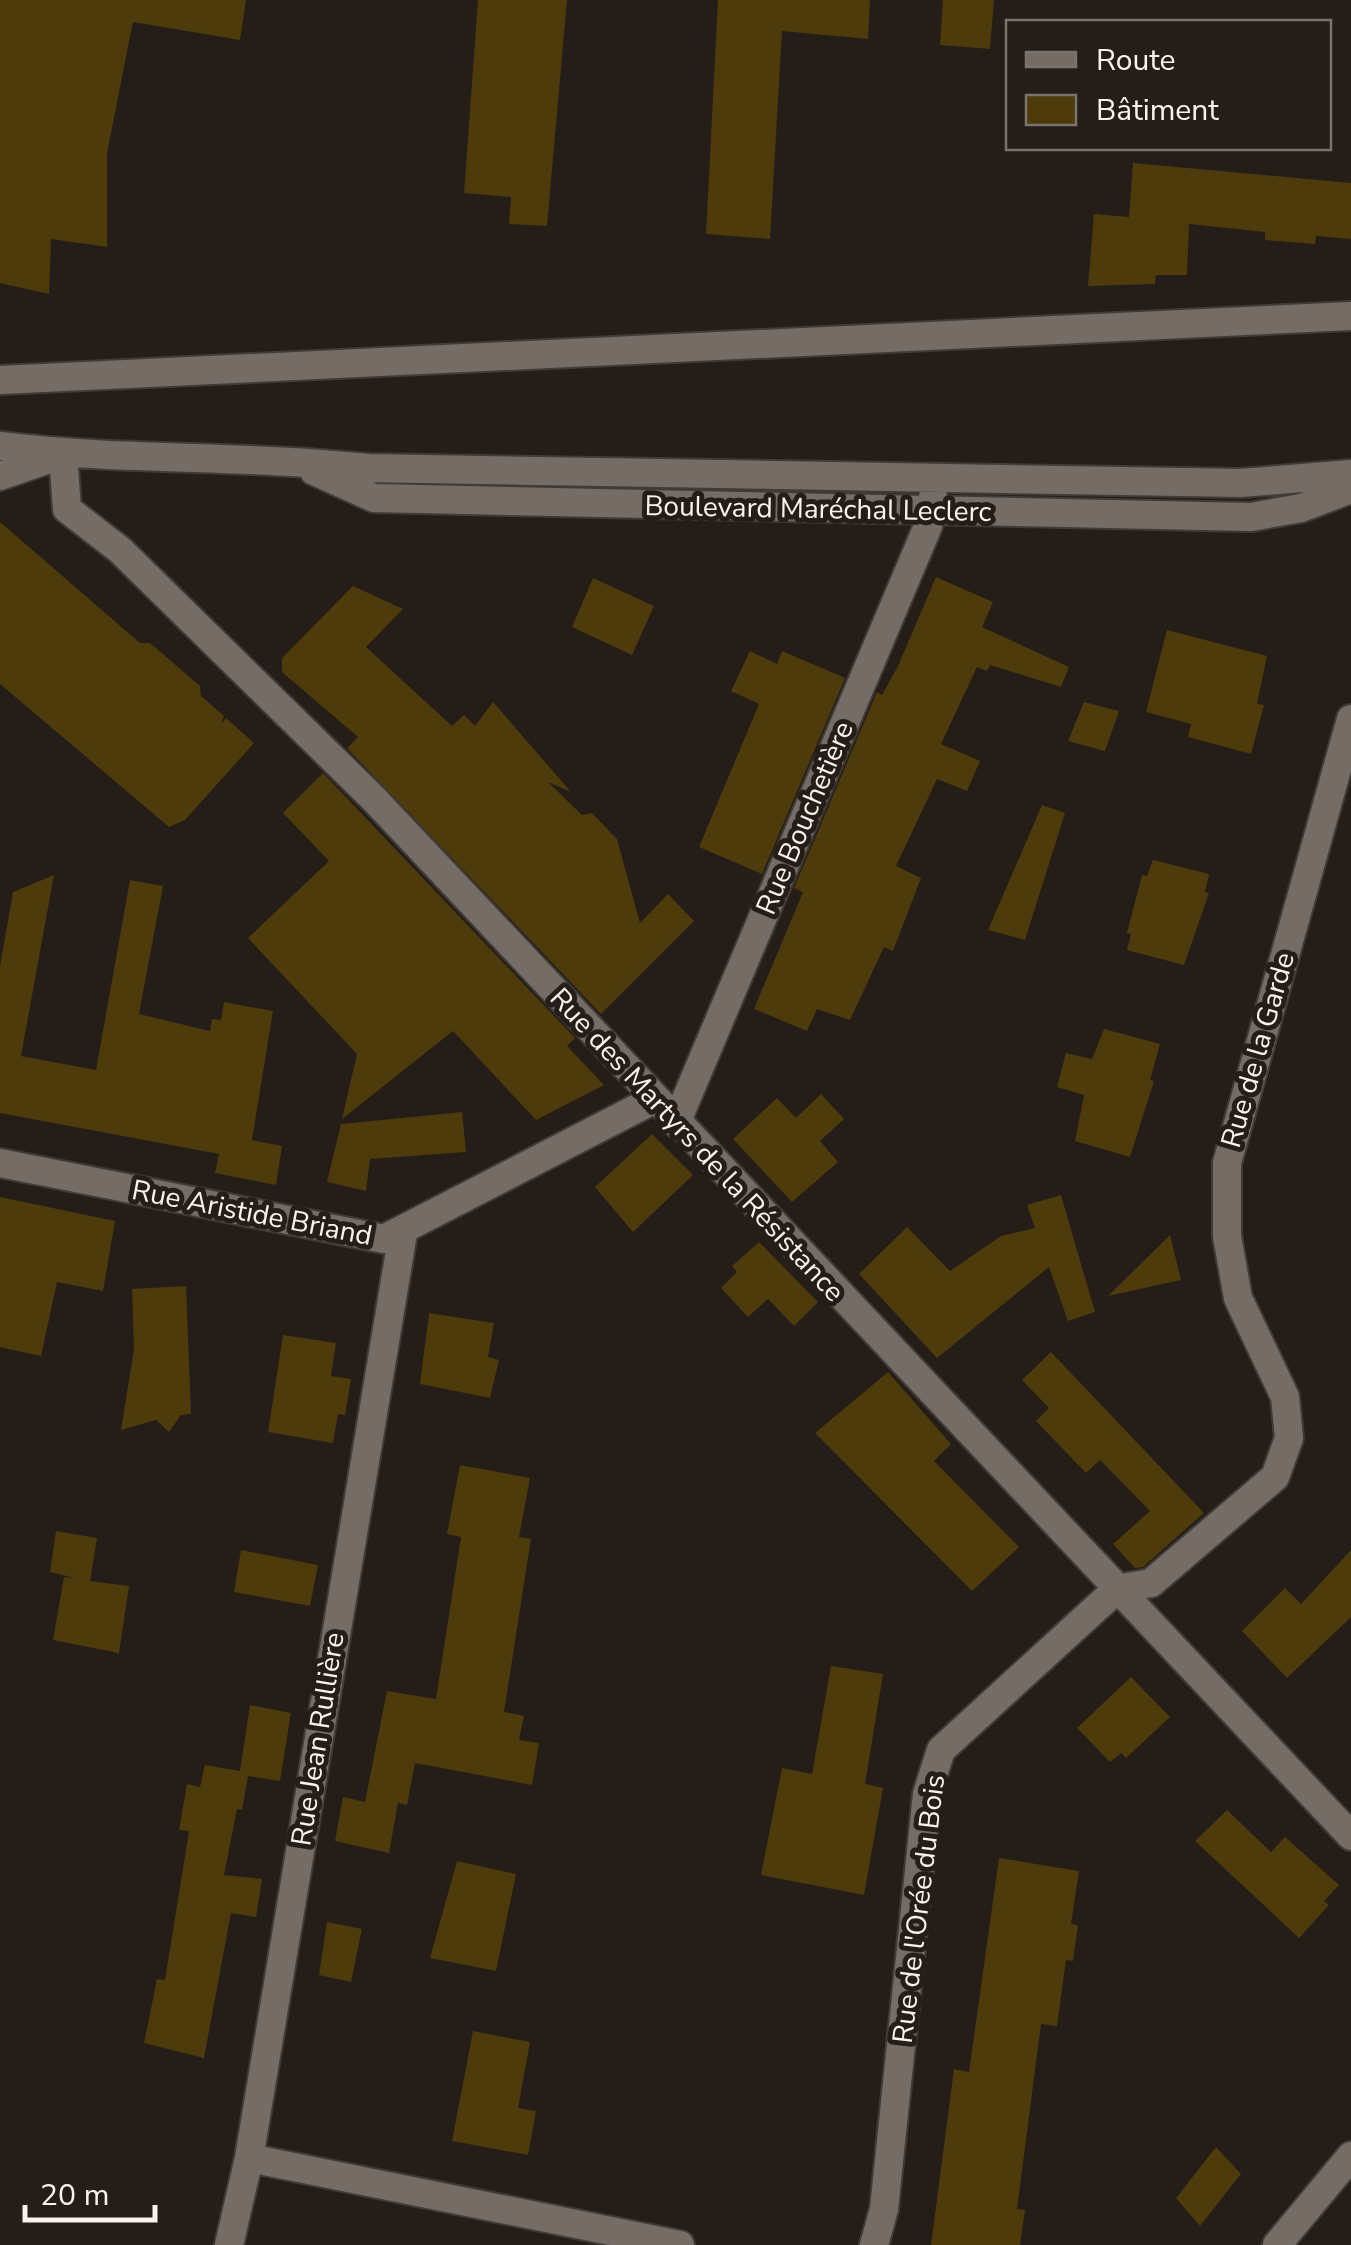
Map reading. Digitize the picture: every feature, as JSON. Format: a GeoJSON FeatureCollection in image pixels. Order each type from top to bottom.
{"type":"FeatureCollection","features":[{"type":"Feature","properties":{"kind":"street"},"geometry":{"type":"LineString","coordinates":[[0,380],[1351,320]]}},
{"type":"Feature","properties":{"kind":"street","name":"Boulevard Maréchal Leclerc"},"geometry":{"type":"LineString","coordinates":[[0,446],[63,454],[289,460],[368,468],[933,480],[1241,483],[1351,474]]}},
{"type":"Feature","properties":{"kind":"street","name":"Boulevard Maréchal Leclerc"},"geometry":{"type":"LineString","coordinates":[[0,476],[63,454]]}},
{"type":"Feature","properties":{"kind":"street","name":"Rue des Martyrs de la Résistance"},"geometry":{"type":"LineString","coordinates":[[63,454],[67,509],[120,550],[374,799],[653,1100],[1351,1836]]}},
{"type":"Feature","properties":{"kind":"street","name":"Boulevard Maréchal Leclerc"},"geometry":{"type":"LineString","coordinates":[[289,460],[374,498],[1251,517],[1301,508],[1351,489]]}},
{"type":"Feature","properties":{"kind":"street"},"geometry":{"type":"LineString","coordinates":[[933,480],[933,512]]}},
{"type":"Feature","properties":{"kind":"street","name":"Rue Bouchetière"},"geometry":{"type":"LineString","coordinates":[[676,1124],[933,512]]}},
{"type":"Feature","properties":{"kind":"street","name":"Rue de la Garde"},"geometry":{"type":"LineString","coordinates":[[1117,1589],[1151,1584],[1275,1477],[1289,1438],[1285,1397],[1238,1298],[1226,1236],[1226,1163],[1351,719]]}},
{"type":"Feature","properties":{"kind":"street","name":"Rue Aristide Briand"},"geometry":{"type":"LineString","coordinates":[[0,1163],[384,1239],[404,1233],[653,1100]]}},
{"type":"Feature","properties":{"kind":"street","name":"Rue Jean Rullière"},"geometry":{"type":"LineString","coordinates":[[229,2245],[249,2158],[404,1233]]}},
{"type":"Feature","properties":{"kind":"street","name":"Rue de l'Orée du Bois"},"geometry":{"type":"LineString","coordinates":[[874,2245],[884,2209],[928,1794],[941,1750],[1117,1589]]}},
{"type":"Feature","properties":{"kind":"street"},"geometry":{"type":"LineString","coordinates":[[1276,2245],[1351,2156]]}},
{"type":"Feature","properties":{"kind":"street"},"geometry":{"type":"LineString","coordinates":[[249,2158],[680,2245]]}},
{"type":"Feature","properties":{"kind":"building"},"geometry":{"type":"Polygon","coordinates":[[[0,0],[246,0],[240,40],[133,22],[107,153],[107,247],[51,239],[49,294],[0,283],[0,0]]]}},
{"type":"Feature","properties":{"kind":"building"},"geometry":{"type":"Polygon","coordinates":[[[478,0],[567,0],[547,226],[509,224],[511,197],[464,193],[478,0]]]}},
{"type":"Feature","properties":{"kind":"building"},"geometry":{"type":"Polygon","coordinates":[[[718,0],[870,0],[868,39],[782,31],[770,239],[706,234],[718,0]]]}},
{"type":"Feature","properties":{"kind":"building"},"geometry":{"type":"Polygon","coordinates":[[[943,0],[994,0],[990,49],[940,45],[943,0]]]}},
{"type":"Feature","properties":{"kind":"building"},"geometry":{"type":"Polygon","coordinates":[[[1133,163],[1351,183],[1351,239],[1316,236],[1315,244],[1265,240],[1265,232],[1189,224],[1187,275],[1156,275],[1155,284],[1088,286],[1094,214],[1129,217],[1133,163]]]}},
{"type":"Feature","properties":{"kind":"building"},"geometry":{"type":"Polygon","coordinates":[[[0,522],[140,643],[150,643],[200,686],[201,696],[224,716],[221,724],[226,718],[254,743],[185,820],[169,827],[0,684],[0,522]]]}},
{"type":"Feature","properties":{"kind":"building"},"geometry":{"type":"Polygon","coordinates":[[[936,577],[993,602],[982,627],[1069,667],[1061,687],[990,665],[987,671],[977,667],[941,744],[980,761],[967,791],[937,779],[896,866],[921,878],[893,951],[884,947],[850,1020],[817,1009],[807,1031],[754,1009],[803,892],[794,888],[877,692],[882,695],[898,666],[936,577]]]}},
{"type":"Feature","properties":{"kind":"building"},"geometry":{"type":"Polygon","coordinates":[[[593,578],[654,606],[632,655],[572,627],[593,578]]]}},
{"type":"Feature","properties":{"kind":"building"},"geometry":{"type":"Polygon","coordinates":[[[353,586],[403,609],[366,647],[452,726],[464,715],[475,726],[493,702],[571,792],[548,782],[582,815],[592,813],[617,839],[640,923],[668,894],[694,921],[601,1014],[347,748],[358,737],[282,672],[282,658],[353,586]]]}},
{"type":"Feature","properties":{"kind":"building"},"geometry":{"type":"Polygon","coordinates":[[[1167,630],[1267,656],[1257,704],[1264,705],[1251,754],[1188,737],[1191,724],[1146,712],[1167,630]]]}},
{"type":"Feature","properties":{"kind":"building"},"geometry":{"type":"Polygon","coordinates":[[[750,651],[777,664],[782,651],[845,678],[762,874],[699,847],[759,704],[731,691],[750,651]]]}},
{"type":"Feature","properties":{"kind":"building"},"geometry":{"type":"Polygon","coordinates":[[[1084,702],[1119,711],[1105,751],[1068,741],[1084,702]]]}},
{"type":"Feature","properties":{"kind":"building"},"geometry":{"type":"Polygon","coordinates":[[[323,773],[575,1038],[567,1046],[604,1085],[536,1120],[453,1031],[342,1119],[357,1054],[248,938],[329,861],[283,813],[323,773]]]}},
{"type":"Feature","properties":{"kind":"building"},"geometry":{"type":"Polygon","coordinates":[[[1042,805],[1065,813],[1025,940],[988,930],[1042,805]]]}},
{"type":"Feature","properties":{"kind":"building"},"geometry":{"type":"Polygon","coordinates":[[[1153,860],[1209,874],[1205,892],[1209,893],[1184,965],[1127,950],[1131,934],[1127,933],[1142,875],[1147,876],[1153,860]]]}},
{"type":"Feature","properties":{"kind":"building"},"geometry":{"type":"Polygon","coordinates":[[[54,875],[21,1056],[96,1070],[130,880],[163,886],[139,1014],[210,1031],[212,1019],[221,1020],[224,1002],[273,1011],[252,1140],[282,1146],[276,1185],[215,1173],[219,1154],[0,1113],[0,966],[13,892],[54,875]]]}},
{"type":"Feature","properties":{"kind":"building"},"geometry":{"type":"Polygon","coordinates":[[[1104,1029],[1160,1044],[1150,1080],[1154,1081],[1130,1157],[1075,1141],[1084,1095],[1057,1087],[1066,1053],[1092,1059],[1104,1029]]]}},
{"type":"Feature","properties":{"kind":"building"},"geometry":{"type":"Polygon","coordinates":[[[821,1094],[844,1119],[820,1141],[838,1162],[792,1202],[733,1139],[777,1098],[796,1118],[821,1094]]]}},
{"type":"Feature","properties":{"kind":"building"},"geometry":{"type":"Polygon","coordinates":[[[462,1112],[466,1152],[370,1159],[366,1191],[327,1182],[341,1124],[462,1112]]]}},
{"type":"Feature","properties":{"kind":"building"},"geometry":{"type":"Polygon","coordinates":[[[652,1134],[693,1175],[633,1232],[595,1187],[652,1134]]]}},
{"type":"Feature","properties":{"kind":"building"},"geometry":{"type":"Polygon","coordinates":[[[1061,1195],[1095,1312],[1068,1321],[1049,1267],[937,1358],[859,1274],[907,1227],[950,1271],[1001,1236],[1035,1228],[1027,1205],[1061,1195]]]}},
{"type":"Feature","properties":{"kind":"building"},"geometry":{"type":"Polygon","coordinates":[[[0,1197],[115,1221],[103,1291],[57,1282],[41,1356],[0,1347],[0,1197]]]}},
{"type":"Feature","properties":{"kind":"building"},"geometry":{"type":"Polygon","coordinates":[[[1170,1235],[1181,1280],[1108,1296],[1170,1235]]]}},
{"type":"Feature","properties":{"kind":"building"},"geometry":{"type":"Polygon","coordinates":[[[759,1242],[818,1302],[794,1326],[768,1299],[748,1317],[721,1288],[737,1272],[732,1266],[759,1242]]]}},
{"type":"Feature","properties":{"kind":"building"},"geometry":{"type":"Polygon","coordinates":[[[186,1286],[191,1414],[181,1415],[169,1432],[156,1420],[121,1430],[134,1349],[132,1289],[186,1286]]]}},
{"type":"Feature","properties":{"kind":"building"},"geometry":{"type":"Polygon","coordinates":[[[429,1313],[494,1323],[488,1357],[499,1360],[490,1398],[420,1384],[429,1313]]]}},
{"type":"Feature","properties":{"kind":"building"},"geometry":{"type":"Polygon","coordinates":[[[283,1335],[336,1343],[331,1376],[351,1379],[345,1415],[338,1414],[333,1443],[268,1432],[283,1335]]]}},
{"type":"Feature","properties":{"kind":"building"},"geometry":{"type":"Polygon","coordinates":[[[1051,1352],[1204,1513],[1143,1567],[1135,1568],[1113,1544],[1150,1511],[1100,1460],[1086,1473],[1036,1421],[1049,1408],[1022,1380],[1051,1352]]]}},
{"type":"Feature","properties":{"kind":"building"},"geometry":{"type":"Polygon","coordinates":[[[888,1372],[951,1444],[934,1461],[1019,1547],[972,1591],[815,1433],[888,1372]]]}},
{"type":"Feature","properties":{"kind":"building"},"geometry":{"type":"Polygon","coordinates":[[[460,1465],[530,1478],[519,1537],[531,1539],[504,1712],[524,1716],[519,1740],[539,1743],[532,1785],[415,1763],[407,1805],[398,1803],[389,1853],[335,1841],[343,1797],[365,1802],[387,1691],[436,1699],[461,1537],[447,1534],[460,1465]]]}},
{"type":"Feature","properties":{"kind":"building"},"geometry":{"type":"Polygon","coordinates":[[[56,1531],[97,1538],[90,1581],[129,1586],[119,1653],[53,1640],[64,1577],[75,1578],[50,1572],[56,1531]]]}},
{"type":"Feature","properties":{"kind":"building"},"geometry":{"type":"Polygon","coordinates":[[[241,1550],[318,1565],[310,1606],[234,1592],[241,1550]]]}},
{"type":"Feature","properties":{"kind":"building"},"geometry":{"type":"Polygon","coordinates":[[[1351,1550],[1351,1617],[1287,1678],[1242,1631],[1285,1588],[1301,1604],[1351,1550]]]}},
{"type":"Feature","properties":{"kind":"building"},"geometry":{"type":"Polygon","coordinates":[[[831,1666],[883,1674],[865,1784],[883,1788],[864,1895],[761,1875],[782,1768],[812,1774],[831,1666]]]}},
{"type":"Feature","properties":{"kind":"building"},"geometry":{"type":"Polygon","coordinates":[[[1131,1677],[1170,1717],[1126,1758],[1121,1753],[1110,1762],[1077,1728],[1131,1677]]]}},
{"type":"Feature","properties":{"kind":"building"},"geometry":{"type":"Polygon","coordinates":[[[250,1705],[291,1713],[280,1781],[248,1776],[242,1810],[237,1809],[224,1875],[262,1879],[256,1917],[231,1913],[204,2058],[144,2043],[157,1979],[165,1980],[189,1831],[179,1830],[187,1784],[200,1787],[205,1765],[240,1771],[250,1705]]]}},
{"type":"Feature","properties":{"kind":"building"},"geometry":{"type":"Polygon","coordinates":[[[1227,1810],[1271,1852],[1285,1837],[1339,1885],[1324,1901],[1329,1905],[1299,1938],[1195,1841],[1227,1810]]]}},
{"type":"Feature","properties":{"kind":"building"},"geometry":{"type":"Polygon","coordinates":[[[999,1858],[1079,1871],[1071,1924],[1078,1925],[1073,1961],[1066,1960],[1057,2026],[1041,2024],[1017,2209],[1025,2210],[1020,2245],[931,2245],[954,2069],[969,2072],[999,1858]]]}},
{"type":"Feature","properties":{"kind":"building"},"geometry":{"type":"Polygon","coordinates":[[[457,1861],[516,1874],[496,1971],[430,1958],[457,1861]]]}},
{"type":"Feature","properties":{"kind":"building"},"geometry":{"type":"Polygon","coordinates":[[[327,1922],[362,1929],[351,1982],[319,1975],[327,1922]]]}},
{"type":"Feature","properties":{"kind":"building"},"geometry":{"type":"Polygon","coordinates":[[[473,2031],[530,2042],[518,2108],[536,2111],[528,2155],[452,2141],[473,2031]]]}},
{"type":"Feature","properties":{"kind":"building"},"geometry":{"type":"Polygon","coordinates":[[[1216,2147],[1241,2174],[1200,2226],[1176,2198],[1216,2147]]]}}]}
